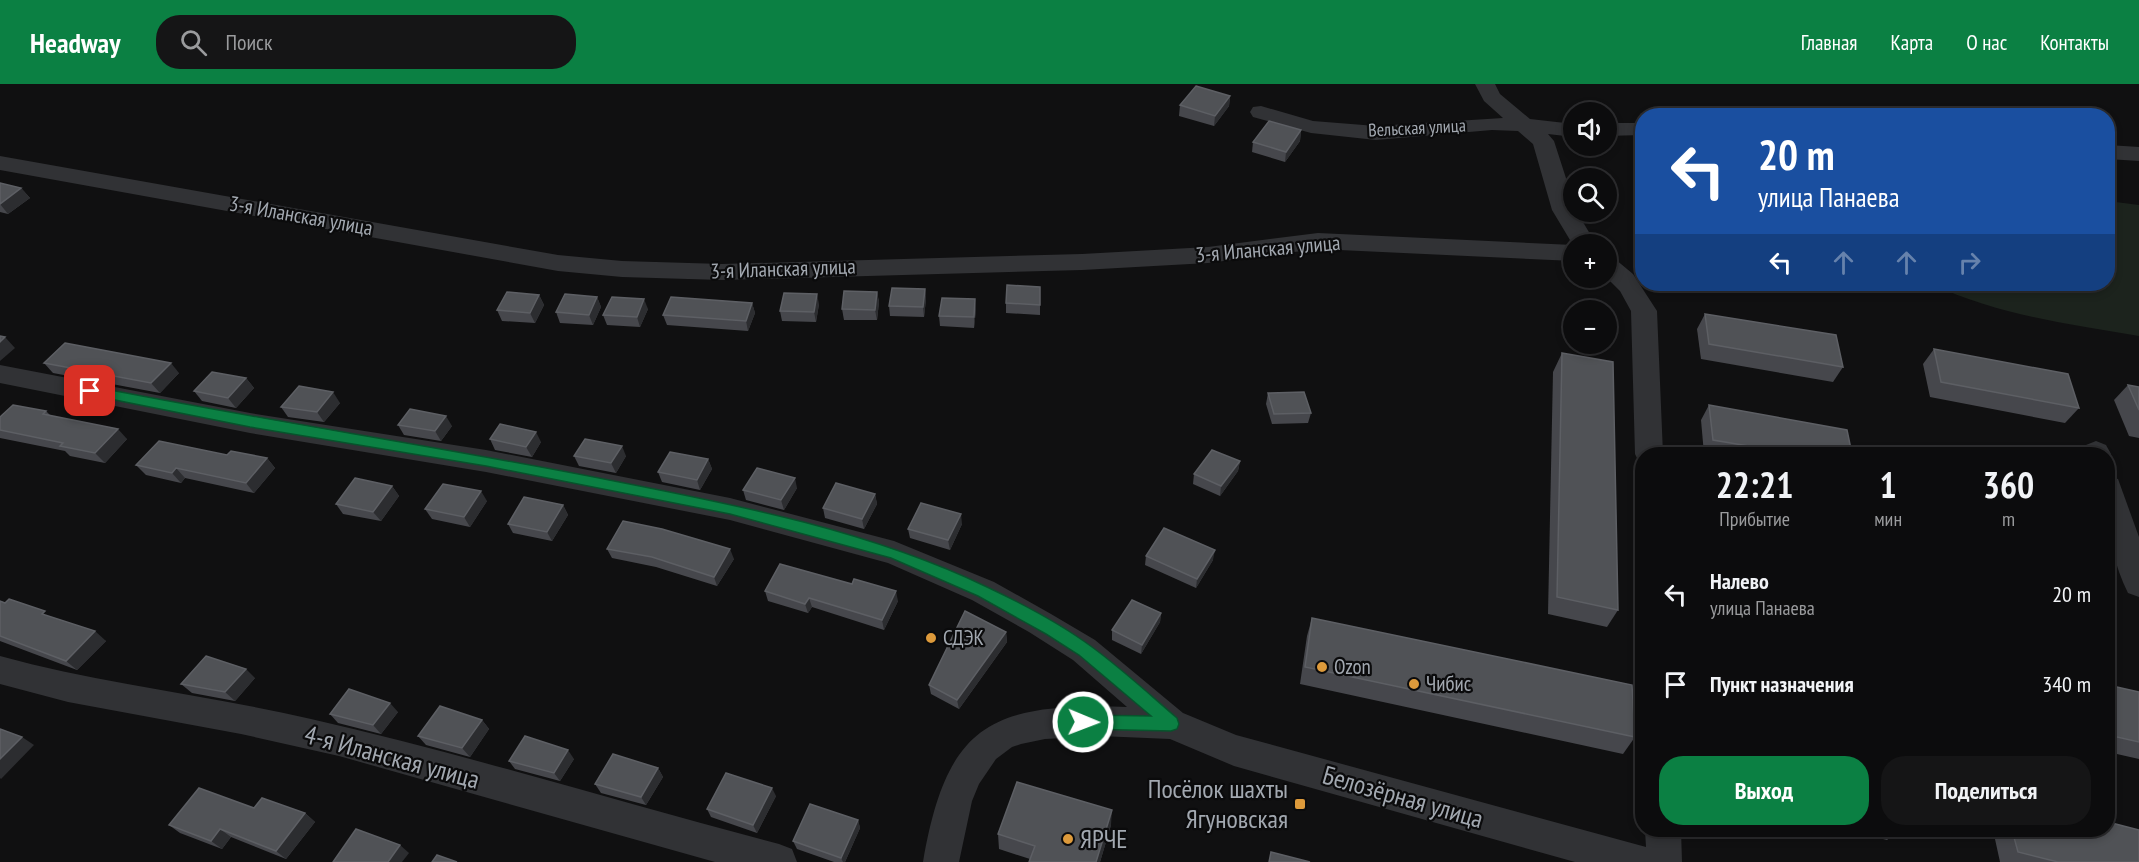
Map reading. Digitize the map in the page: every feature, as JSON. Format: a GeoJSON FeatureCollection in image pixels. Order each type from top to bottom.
{"type":"FeatureCollection","features":[{"type":"Feature","properties":{"kind":"street"},"geometry":{"type":"LineString","coordinates":[[1485,84],[1491,97],[1543,141],[1564,210],[1578,234]]}},
{"type":"Feature","properties":{"kind":"street","name":"Вельская улица"},"geometry":{"type":"LineString","coordinates":[[1261,112],[1311,127],[1376,133],[1492,124],[1524,124],[1563,129]]}},
{"type":"Feature","properties":{"kind":"street"},"geometry":{"type":"LineString","coordinates":[[1617,130],[1635,129]]}},
{"type":"Feature","properties":{"kind":"street"},"geometry":{"type":"LineString","coordinates":[[2115,152],[2139,154]]}},
{"type":"Feature","properties":{"kind":"street","name":"3-я Иланская улица"},"geometry":{"type":"LineString","coordinates":[[0,163],[558,263],[622,269],[722,272],[1082,262],[1208,255],[1335,241],[1563,252]]}},
{"type":"Feature","properties":{"kind":"street"},"geometry":{"type":"LineString","coordinates":[[1617,272],[1635,291],[1644,311],[1649,447]]}},
{"type":"Feature","properties":{"kind":"street"},"geometry":{"type":"LineString","coordinates":[[0,374],[250,423],[486,461],[730,509],[894,553],[983,591],[1056,632],[1115,674],[1171,724]]}},
{"type":"Feature","properties":{"kind":"street"},"geometry":{"type":"LineString","coordinates":[[2115,508],[2139,584]]}},
{"type":"Feature","properties":{"kind":"street","name":"4-я Иланская улица"},"geometry":{"type":"LineString","coordinates":[[0,670],[31,680],[122,699],[276,726],[779,862]]}},
{"type":"Feature","properties":{"kind":"street"},"geometry":{"type":"LineString","coordinates":[[941,862],[953,802],[967,771],[985,747],[999,736],[1019,728],[1061,722],[1171,724]]}},
{"type":"Feature","properties":{"kind":"street","name":"Белозёрная улица"},"geometry":{"type":"LineString","coordinates":[[1171,724],[1234,750],[1638,862]]}},
{"type":"Feature","properties":{"kind":"street"},"geometry":{"type":"LineString","coordinates":[[1663,837],[1664,862]]}},
{"type":"Feature","properties":{"kind":"shaded area"},"geometry":{"type":"Polygon","coordinates":[[[2115,202],[2139,205],[2139,336],[2034,317],[1948,291],[2115,291],[2115,202]]]}},
{"type":"Feature","properties":{"kind":"building"},"geometry":{"type":"Polygon","coordinates":[[[1196,86],[1230,96],[1215,116],[1180,105],[1196,86]]]}},
{"type":"Feature","properties":{"kind":"building"},"geometry":{"type":"Polygon","coordinates":[[[1269,121],[1301,130],[1286,152],[1253,142],[1269,121]]]}},
{"type":"Feature","properties":{"kind":"building"},"geometry":{"type":"Polygon","coordinates":[[[0,183],[21,188],[0,204],[0,183]]]}},
{"type":"Feature","properties":{"kind":"building"},"geometry":{"type":"Polygon","coordinates":[[[1007,285],[1040,287],[1040,305],[1006,303],[1007,285]]]}},
{"type":"Feature","properties":{"kind":"building"},"geometry":{"type":"Polygon","coordinates":[[[892,288],[925,289],[923,307],[889,306],[892,288]]]}},
{"type":"Feature","properties":{"kind":"building"},"geometry":{"type":"Polygon","coordinates":[[[844,291],[877,292],[875,310],[842,309],[844,291]]]}},
{"type":"Feature","properties":{"kind":"building"},"geometry":{"type":"Polygon","coordinates":[[[507,292],[539,295],[530,313],[497,310],[507,292]]]}},
{"type":"Feature","properties":{"kind":"building"},"geometry":{"type":"Polygon","coordinates":[[[784,293],[817,294],[814,312],[780,311],[784,293]]]}},
{"type":"Feature","properties":{"kind":"building"},"geometry":{"type":"Polygon","coordinates":[[[565,294],[597,297],[589,315],[556,312],[565,294]]]}},
{"type":"Feature","properties":{"kind":"building"},"geometry":{"type":"Polygon","coordinates":[[[612,297],[644,299],[637,317],[603,315],[612,297]]]}},
{"type":"Feature","properties":{"kind":"building"},"geometry":{"type":"Polygon","coordinates":[[[671,297],[752,303],[746,321],[663,315],[671,297]]]}},
{"type":"Feature","properties":{"kind":"building"},"geometry":{"type":"Polygon","coordinates":[[[942,298],[975,299],[974,317],[939,316],[942,298]]]}},
{"type":"Feature","properties":{"kind":"building"},"geometry":{"type":"Polygon","coordinates":[[[1705,314],[1836,335],[1843,367],[1709,344],[1705,314]]]}},
{"type":"Feature","properties":{"kind":"building"},"geometry":{"type":"Polygon","coordinates":[[[65,343],[171,363],[151,383],[44,363],[65,343]]]}},
{"type":"Feature","properties":{"kind":"building"},"geometry":{"type":"Polygon","coordinates":[[[1934,349],[2068,374],[2079,408],[1941,382],[1934,349]]]}},
{"type":"Feature","properties":{"kind":"building"},"geometry":{"type":"Polygon","coordinates":[[[1562,353],[1613,362],[1618,610],[1557,597],[1562,353]]]}},
{"type":"Feature","properties":{"kind":"building"},"geometry":{"type":"Polygon","coordinates":[[[212,372],[246,378],[228,398],[194,391],[212,372]]]}},
{"type":"Feature","properties":{"kind":"building"},"geometry":{"type":"Polygon","coordinates":[[[2128,385],[2139,387],[2139,410],[2128,385]]]}},
{"type":"Feature","properties":{"kind":"building"},"geometry":{"type":"Polygon","coordinates":[[[299,386],[333,392],[317,412],[281,407],[299,386]]]}},
{"type":"Feature","properties":{"kind":"building"},"geometry":{"type":"Polygon","coordinates":[[[1304,392],[1311,413],[1274,414],[1268,393],[1304,392]]]}},
{"type":"Feature","properties":{"kind":"building"},"geometry":{"type":"Polygon","coordinates":[[[13,405],[46,411],[43,414],[118,429],[95,453],[60,446],[63,443],[0,430],[0,417],[13,405]]]}},
{"type":"Feature","properties":{"kind":"building"},"geometry":{"type":"Polygon","coordinates":[[[1709,405],[1847,430],[1851,447],[1754,447],[1713,440],[1709,405]]]}},
{"type":"Feature","properties":{"kind":"building"},"geometry":{"type":"Polygon","coordinates":[[[410,409],[446,416],[435,431],[398,425],[410,409]]]}},
{"type":"Feature","properties":{"kind":"building"},"geometry":{"type":"Polygon","coordinates":[[[500,424],[536,432],[526,447],[490,439],[500,424]]]}},
{"type":"Feature","properties":{"kind":"building"},"geometry":{"type":"Polygon","coordinates":[[[585,439],[622,446],[611,463],[574,456],[585,439]]]}},
{"type":"Feature","properties":{"kind":"building"},"geometry":{"type":"Polygon","coordinates":[[[159,441],[227,455],[231,451],[267,458],[246,483],[176,468],[172,473],[136,465],[159,441]]]}},
{"type":"Feature","properties":{"kind":"building"},"geometry":{"type":"Polygon","coordinates":[[[1212,450],[1240,461],[1221,486],[1194,474],[1212,450]]]}},
{"type":"Feature","properties":{"kind":"building"},"geometry":{"type":"Polygon","coordinates":[[[670,452],[708,459],[697,480],[658,472],[670,452]]]}},
{"type":"Feature","properties":{"kind":"building"},"geometry":{"type":"Polygon","coordinates":[[[757,468],[795,478],[781,500],[743,490],[757,468]]]}},
{"type":"Feature","properties":{"kind":"building"},"geometry":{"type":"Polygon","coordinates":[[[355,478],[392,486],[373,512],[336,504],[355,478]]]}},
{"type":"Feature","properties":{"kind":"building"},"geometry":{"type":"Polygon","coordinates":[[[836,483],[875,494],[862,519],[823,508],[836,483]]]}},
{"type":"Feature","properties":{"kind":"building"},"geometry":{"type":"Polygon","coordinates":[[[443,484],[481,491],[464,517],[425,509],[443,484]]]}},
{"type":"Feature","properties":{"kind":"building"},"geometry":{"type":"Polygon","coordinates":[[[524,497],[563,505],[547,532],[508,524],[524,497]]]}},
{"type":"Feature","properties":{"kind":"building"},"geometry":{"type":"Polygon","coordinates":[[[921,503],[961,514],[948,540],[908,529],[921,503]]]}},
{"type":"Feature","properties":{"kind":"building"},"geometry":{"type":"Polygon","coordinates":[[[623,521],[662,529],[730,549],[714,577],[652,557],[607,549],[623,521]]]}},
{"type":"Feature","properties":{"kind":"building"},"geometry":{"type":"Polygon","coordinates":[[[1164,528],[1215,550],[1197,579],[1146,556],[1164,528]]]}},
{"type":"Feature","properties":{"kind":"building"},"geometry":{"type":"Polygon","coordinates":[[[780,564],[852,584],[854,579],[896,591],[882,620],[809,598],[805,604],[765,591],[780,564]]]}},
{"type":"Feature","properties":{"kind":"building"},"geometry":{"type":"Polygon","coordinates":[[[9,599],[45,611],[42,614],[95,631],[66,661],[0,636],[0,601],[5,603],[9,599]]]}},
{"type":"Feature","properties":{"kind":"building"},"geometry":{"type":"Polygon","coordinates":[[[1132,600],[1161,613],[1142,645],[1112,630],[1132,600]]]}},
{"type":"Feature","properties":{"kind":"building"},"geometry":{"type":"Polygon","coordinates":[[[965,611],[1006,632],[957,700],[929,685],[965,611]]]}},
{"type":"Feature","properties":{"kind":"building"},"geometry":{"type":"Polygon","coordinates":[[[1312,618],[1632,685],[1635,737],[1305,667],[1312,618]]]}},
{"type":"Feature","properties":{"kind":"building"},"geometry":{"type":"Polygon","coordinates":[[[206,656],[246,669],[225,692],[181,684],[206,656]]]}},
{"type":"Feature","properties":{"kind":"building"},"geometry":{"type":"Polygon","coordinates":[[[2115,687],[2139,692],[2139,742],[2115,737],[2115,687]]]}},
{"type":"Feature","properties":{"kind":"building"},"geometry":{"type":"Polygon","coordinates":[[[349,689],[390,703],[373,725],[330,714],[349,689]]]}},
{"type":"Feature","properties":{"kind":"building"},"geometry":{"type":"Polygon","coordinates":[[[440,706],[482,720],[462,748],[418,736],[440,706]]]}},
{"type":"Feature","properties":{"kind":"building"},"geometry":{"type":"Polygon","coordinates":[[[0,729],[22,737],[0,759],[0,729]]]}},
{"type":"Feature","properties":{"kind":"building"},"geometry":{"type":"Polygon","coordinates":[[[525,736],[568,750],[554,773],[509,761],[525,736]]]}},
{"type":"Feature","properties":{"kind":"building"},"geometry":{"type":"Polygon","coordinates":[[[613,754],[658,768],[641,797],[595,784],[613,754]]]}},
{"type":"Feature","properties":{"kind":"building"},"geometry":{"type":"Polygon","coordinates":[[[726,773],[772,788],[753,825],[707,809],[726,773]]]}},
{"type":"Feature","properties":{"kind":"building"},"geometry":{"type":"Polygon","coordinates":[[[1017,782],[1112,810],[1096,862],[1029,862],[1035,846],[998,834],[1017,782]]]}},
{"type":"Feature","properties":{"kind":"building"},"geometry":{"type":"Polygon","coordinates":[[[199,788],[254,808],[262,798],[305,813],[276,851],[220,829],[211,841],[169,825],[199,788]]]}},
{"type":"Feature","properties":{"kind":"building"},"geometry":{"type":"Polygon","coordinates":[[[810,804],[858,820],[841,858],[793,841],[810,804]]]}},
{"type":"Feature","properties":{"kind":"building"},"geometry":{"type":"Polygon","coordinates":[[[2115,824],[2139,830],[2139,862],[2058,862],[2018,852],[2014,837],[2115,837],[2115,824]]]}},
{"type":"Feature","properties":{"kind":"building"},"geometry":{"type":"Polygon","coordinates":[[[356,829],[400,845],[388,862],[333,862],[356,829]]]}},
{"type":"Feature","properties":{"kind":"building"},"geometry":{"type":"Polygon","coordinates":[[[1271,852],[1310,862],[1269,862],[1271,852]]]}},
{"type":"Feature","properties":{"kind":"building"},"geometry":{"type":"Polygon","coordinates":[[[437,855],[457,862],[432,862],[437,855]]]}},
{"type":"Feature","properties":{"kind":"place","name":"СДЭК"},"geometry":{"type":"Point","coordinates":[931,638]}},
{"type":"Feature","properties":{"kind":"place","name":"Ozon"},"geometry":{"type":"Point","coordinates":[1322,667]}},
{"type":"Feature","properties":{"kind":"place","name":"Чибис"},"geometry":{"type":"Point","coordinates":[1414,684]}},
{"type":"Feature","properties":{"kind":"place","name":"Посёлок шахты Ягуновская"},"geometry":{"type":"Point","coordinates":[1300,804]}},
{"type":"Feature","properties":{"kind":"place","name":"ЯРЧЕ"},"geometry":{"type":"Point","coordinates":[1068,839]}},
{"type":"Feature","properties":{"kind":"route"},"geometry":{"type":"LineString","coordinates":[[90,391],[250,423],[486,461],[730,509],[894,553],[983,591],[1052,630],[1084,650],[1115,674],[1171,724],[1083,722]]}}]}
